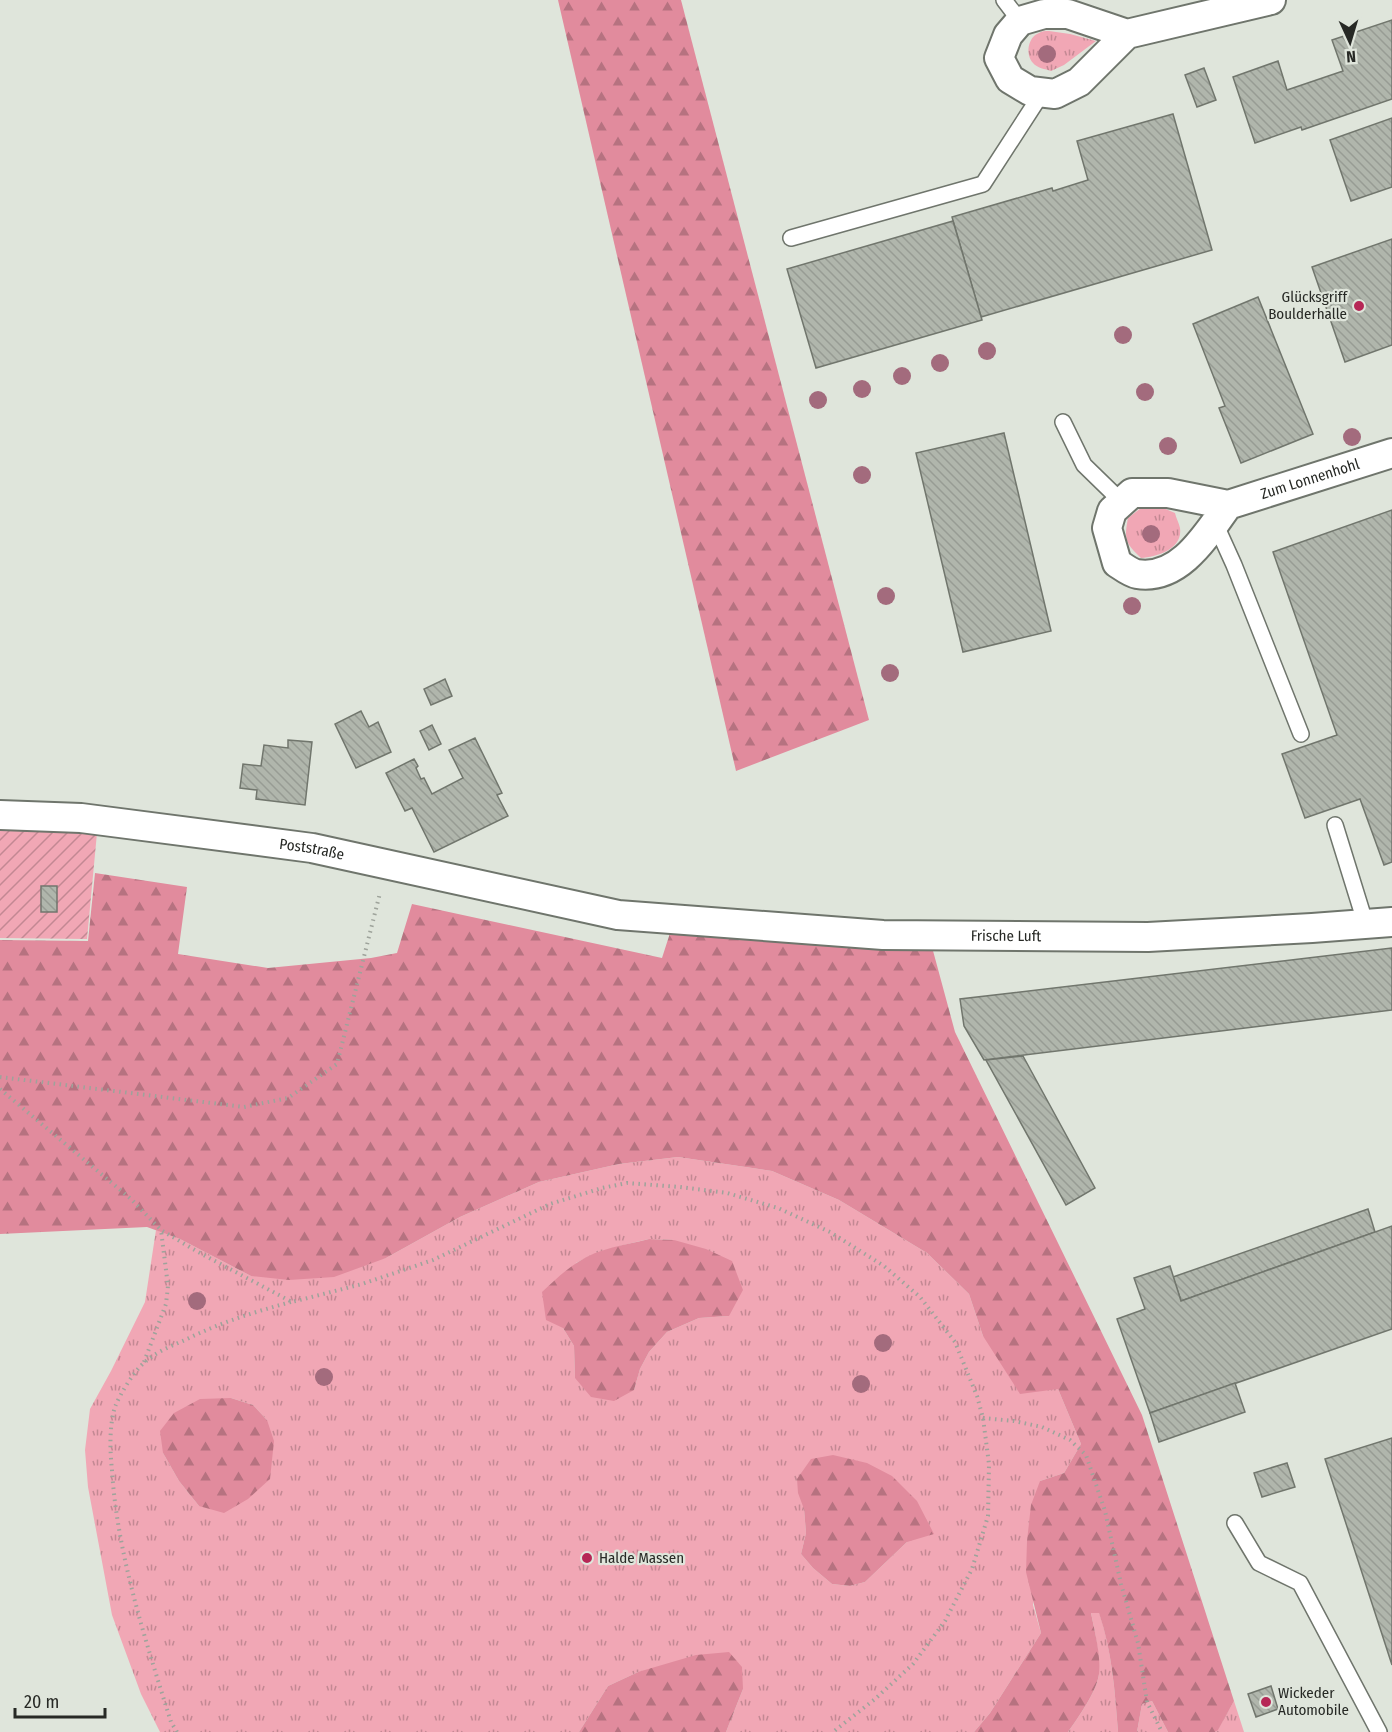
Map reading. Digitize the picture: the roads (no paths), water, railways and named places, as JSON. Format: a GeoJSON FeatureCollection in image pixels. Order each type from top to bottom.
{"type":"FeatureCollection","features":[{"type":"Feature","properties":{"kind":"street"},"geometry":{"type":"LineString","coordinates":[[1127,34],[1068,14],[1012,10],[1008,35],[999,58],[1010,79],[1030,91],[1054,94],[1079,82],[1127,34],[1271,0]]}},
{"type":"Feature","properties":{"kind":"street","name":"Zum Lonnenhohl"},"geometry":{"type":"LineString","coordinates":[[1122,502],[1132,494],[1168,493],[1222,514],[1392,453]]}},
{"type":"Feature","properties":{"kind":"street"},"geometry":{"type":"LineString","coordinates":[[1122,502],[1112,511],[1107,528],[1117,563],[1136,574],[1161,574],[1194,552],[1222,514]]}},
{"type":"Feature","properties":{"kind":"street","name":"Poststraße"},"geometry":{"type":"LineString","coordinates":[[0,814],[81,818],[312,848],[618,915]]}},
{"type":"Feature","properties":{"kind":"street","name":"Frische Luft"},"geometry":{"type":"LineString","coordinates":[[618,915],[883,935],[1148,937],[1379,923]]}},
{"type":"Feature","properties":{"kind":"lane"},"geometry":{"type":"LineString","coordinates":[[791,238],[983,184],[1042,93]]}},
{"type":"Feature","properties":{"kind":"lane"},"geometry":{"type":"LineString","coordinates":[[1063,422],[1084,465],[1122,502]]}},
{"type":"Feature","properties":{"kind":"lane"},"geometry":{"type":"LineString","coordinates":[[1222,514],[1234,565],[1302,735]]}},
{"type":"Feature","properties":{"kind":"lane"},"geometry":{"type":"LineString","coordinates":[[1335,825],[1379,923]]}},
{"type":"Feature","properties":{"kind":"lane"},"geometry":{"type":"LineString","coordinates":[[1234,1523],[1258,1563],[1300,1583],[1379,1732]]}},
{"type":"Feature","properties":{"kind":"place","name":"Glücksgriff Boulderhalle"},"geometry":{"type":"Point","coordinates":[1359,306]}},
{"type":"Feature","properties":{"kind":"place","name":"Halde Massen"},"geometry":{"type":"Point","coordinates":[587,1558]}},
{"type":"Feature","properties":{"kind":"place","name":"Wickeder Automobile"},"geometry":{"type":"Point","coordinates":[1266,1702]}}]}
